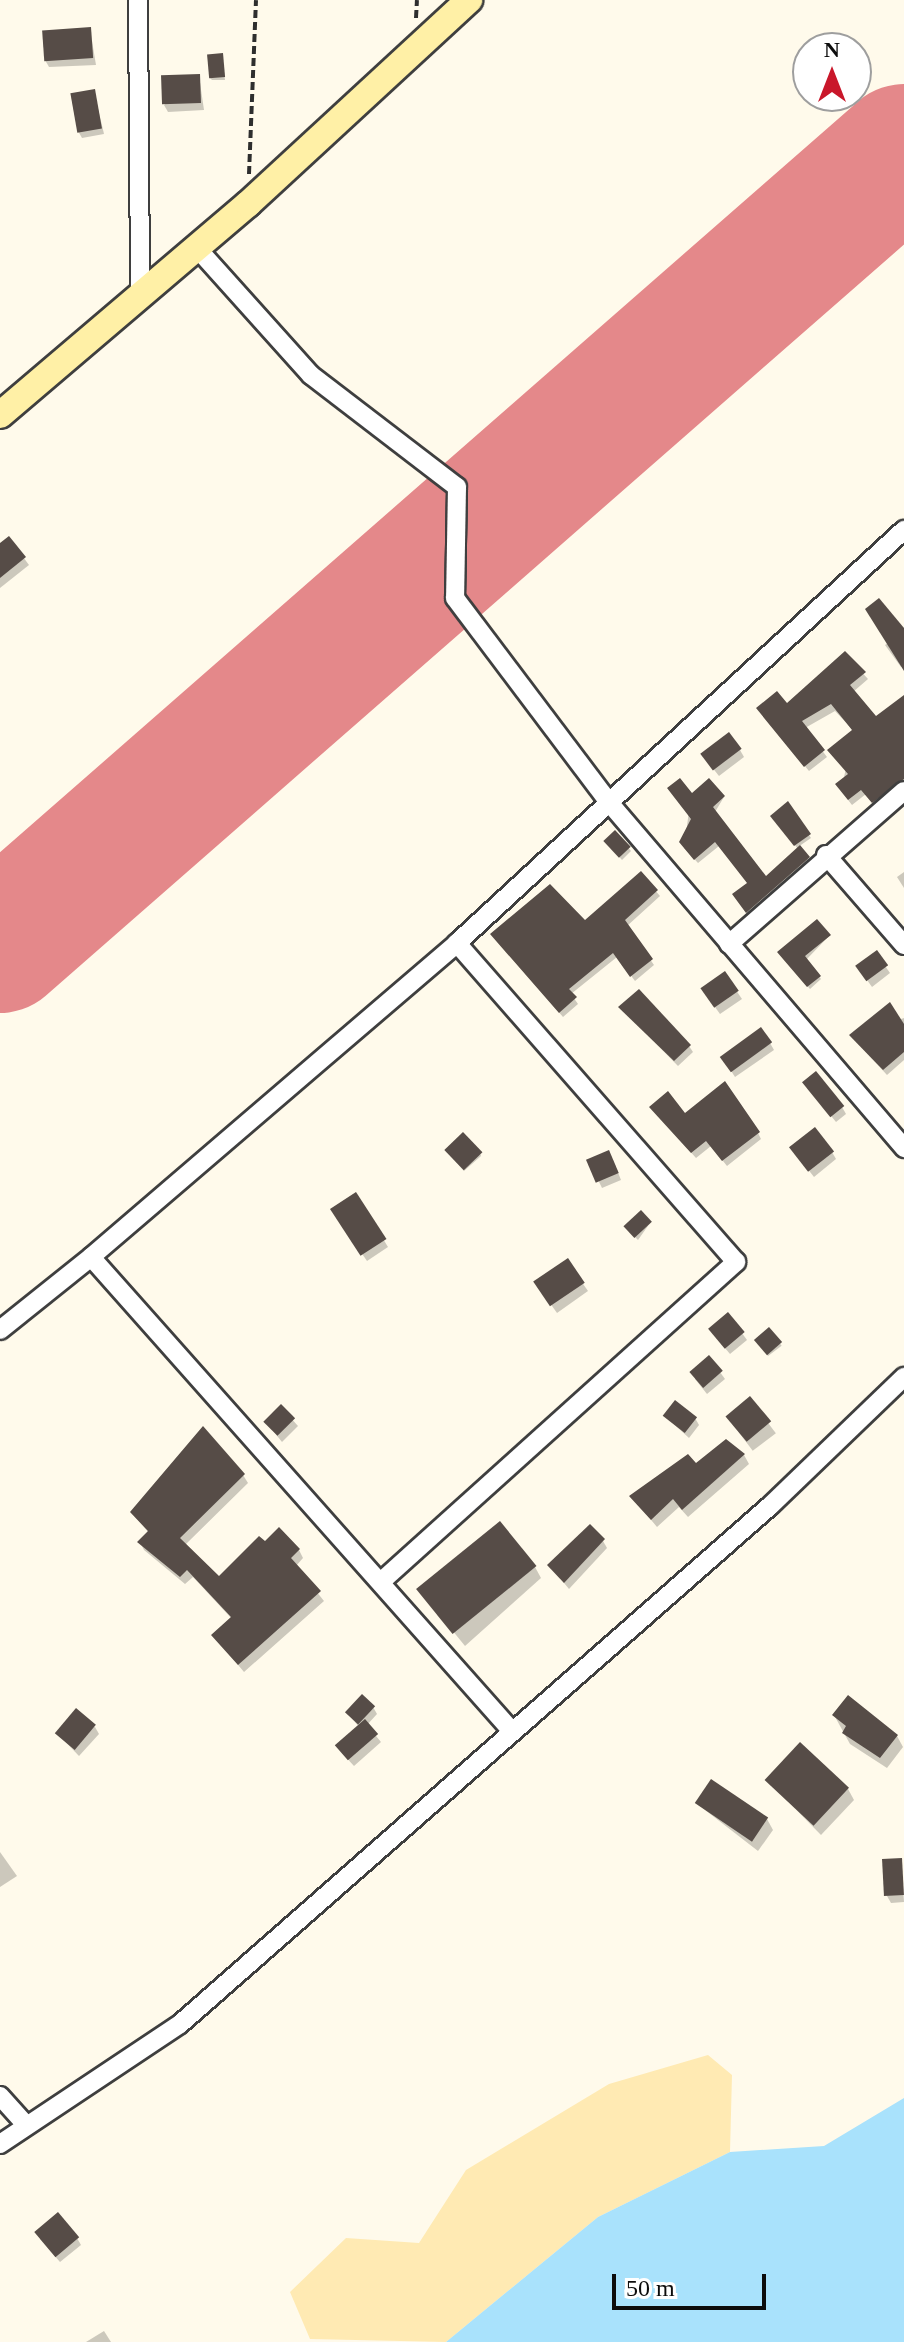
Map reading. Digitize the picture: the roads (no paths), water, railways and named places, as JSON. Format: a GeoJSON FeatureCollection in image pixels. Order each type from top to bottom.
{"type":"FeatureCollection","features":[{"type":"Feature","properties":{"kind":"street"},"geometry":{"type":"LineString","coordinates":[[138,0],[140,289]]}},
{"type":"Feature","properties":{"kind":"street"},"geometry":{"type":"LineString","coordinates":[[0,415],[140,289],[248,204],[469,0]]}},
{"type":"Feature","properties":{"kind":"street"},"geometry":{"type":"LineString","coordinates":[[196,247],[311,375],[457,487],[455,598],[607,800],[904,1148]]}},
{"type":"Feature","properties":{"kind":"street"},"geometry":{"type":"LineString","coordinates":[[0,1330],[91,1257],[457,943],[607,800],[904,530]]}},
{"type":"Feature","properties":{"kind":"street"},"geometry":{"type":"LineString","coordinates":[[729,944],[826,855],[904,791]]}},
{"type":"Feature","properties":{"kind":"street"},"geometry":{"type":"LineString","coordinates":[[826,855],[904,945]]}},
{"type":"Feature","properties":{"kind":"street"},"geometry":{"type":"LineString","coordinates":[[384,1579],[736,1262],[457,943]]}},
{"type":"Feature","properties":{"kind":"street"},"geometry":{"type":"LineString","coordinates":[[91,1257],[258,1449],[384,1579],[510,1729]]}},
{"type":"Feature","properties":{"kind":"street"},"geometry":{"type":"LineString","coordinates":[[0,2144],[24,2123],[180,2024],[510,1729],[771,1505],[904,1377]]}},
{"type":"Feature","properties":{"kind":"street"},"geometry":{"type":"LineString","coordinates":[[0,2096],[24,2123]]}},
{"type":"Feature","properties":{"kind":"water"},"geometry":{"type":"Polygon","coordinates":[[[904,2098],[904,2342],[446,2342],[598,2217],[730,2152],[824,2146],[904,2098]]]}}]}
